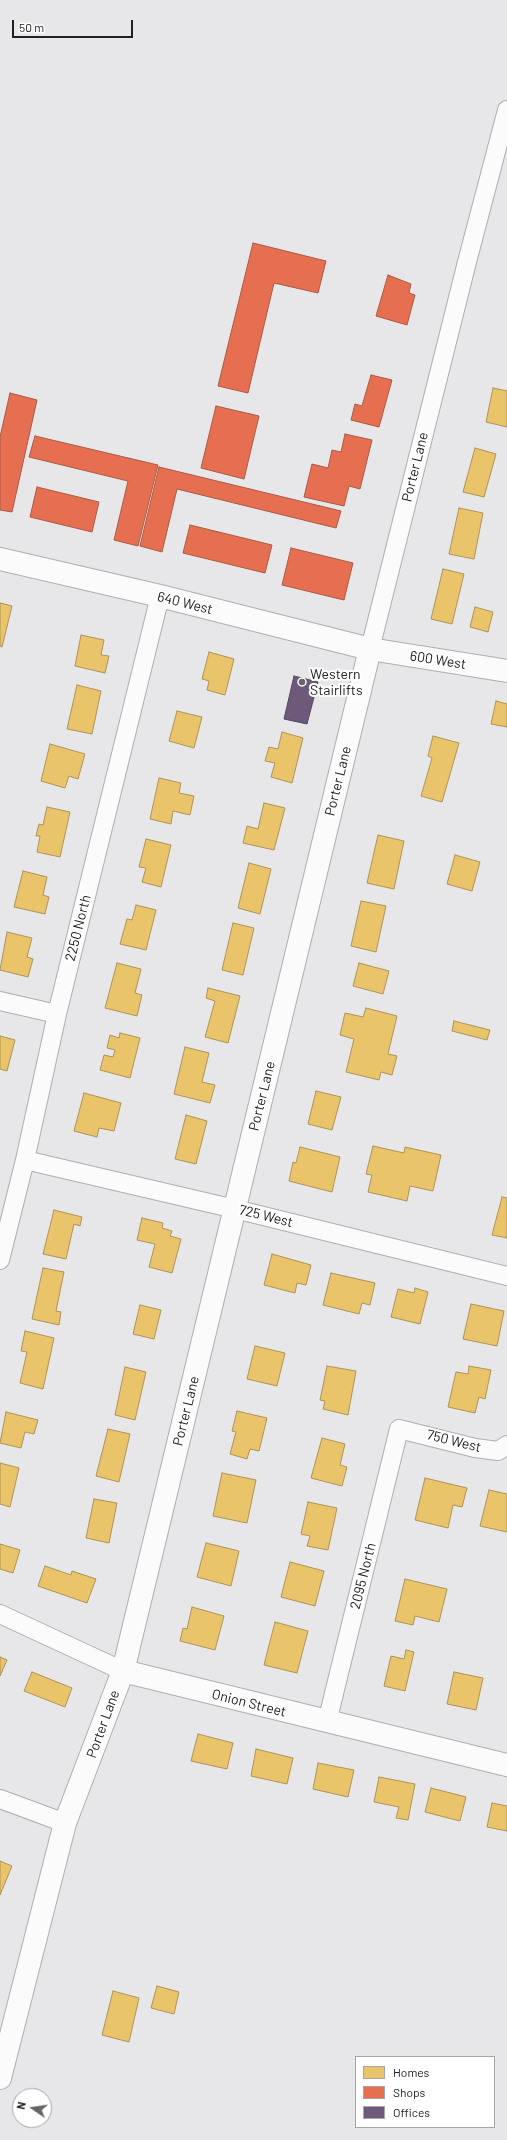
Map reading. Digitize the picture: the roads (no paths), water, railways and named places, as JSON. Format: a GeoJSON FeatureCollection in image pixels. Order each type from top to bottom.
{"type":"FeatureCollection","features":[{"type":"Feature","properties":{"kind":"street","name":"Porter Lane"},"geometry":{"type":"LineString","coordinates":[[0,2078],[64,1823],[123,1670],[370,649],[464,272],[507,110]]}},
{"type":"Feature","properties":{"kind":"street","name":"640 West"},"geometry":{"type":"LineString","coordinates":[[0,559],[160,596],[370,649]]}},
{"type":"Feature","properties":{"kind":"street","name":"2250 North"},"geometry":{"type":"LineString","coordinates":[[0,1260],[25,1160],[57,1014],[160,596]]}},
{"type":"Feature","properties":{"kind":"street","name":"600 West"},"geometry":{"type":"LineString","coordinates":[[370,649],[507,670]]}},
{"type":"Feature","properties":{"kind":"street"},"geometry":{"type":"LineString","coordinates":[[0,1001],[57,1014]]}},
{"type":"Feature","properties":{"kind":"street","name":"725 West"},"geometry":{"type":"LineString","coordinates":[[25,1160],[235,1209],[507,1276]]}},
{"type":"Feature","properties":{"kind":"street","name":"750 West"},"geometry":{"type":"LineString","coordinates":[[399,1429],[476,1448],[498,1451],[507,1445]]}},
{"type":"Feature","properties":{"kind":"street","name":"2095 North"},"geometry":{"type":"LineString","coordinates":[[327,1722],[399,1429]]}},
{"type":"Feature","properties":{"kind":"street","name":"Onion Street"},"geometry":{"type":"LineString","coordinates":[[0,1614],[123,1670],[327,1722],[507,1765]]}},
{"type":"Feature","properties":{"kind":"street"},"geometry":{"type":"LineString","coordinates":[[0,1799],[64,1823]]}},
{"type":"Feature","properties":{"kind":"place","name":"Western Stairlifts"},"geometry":{"type":"Point","coordinates":[302,682]}}]}
